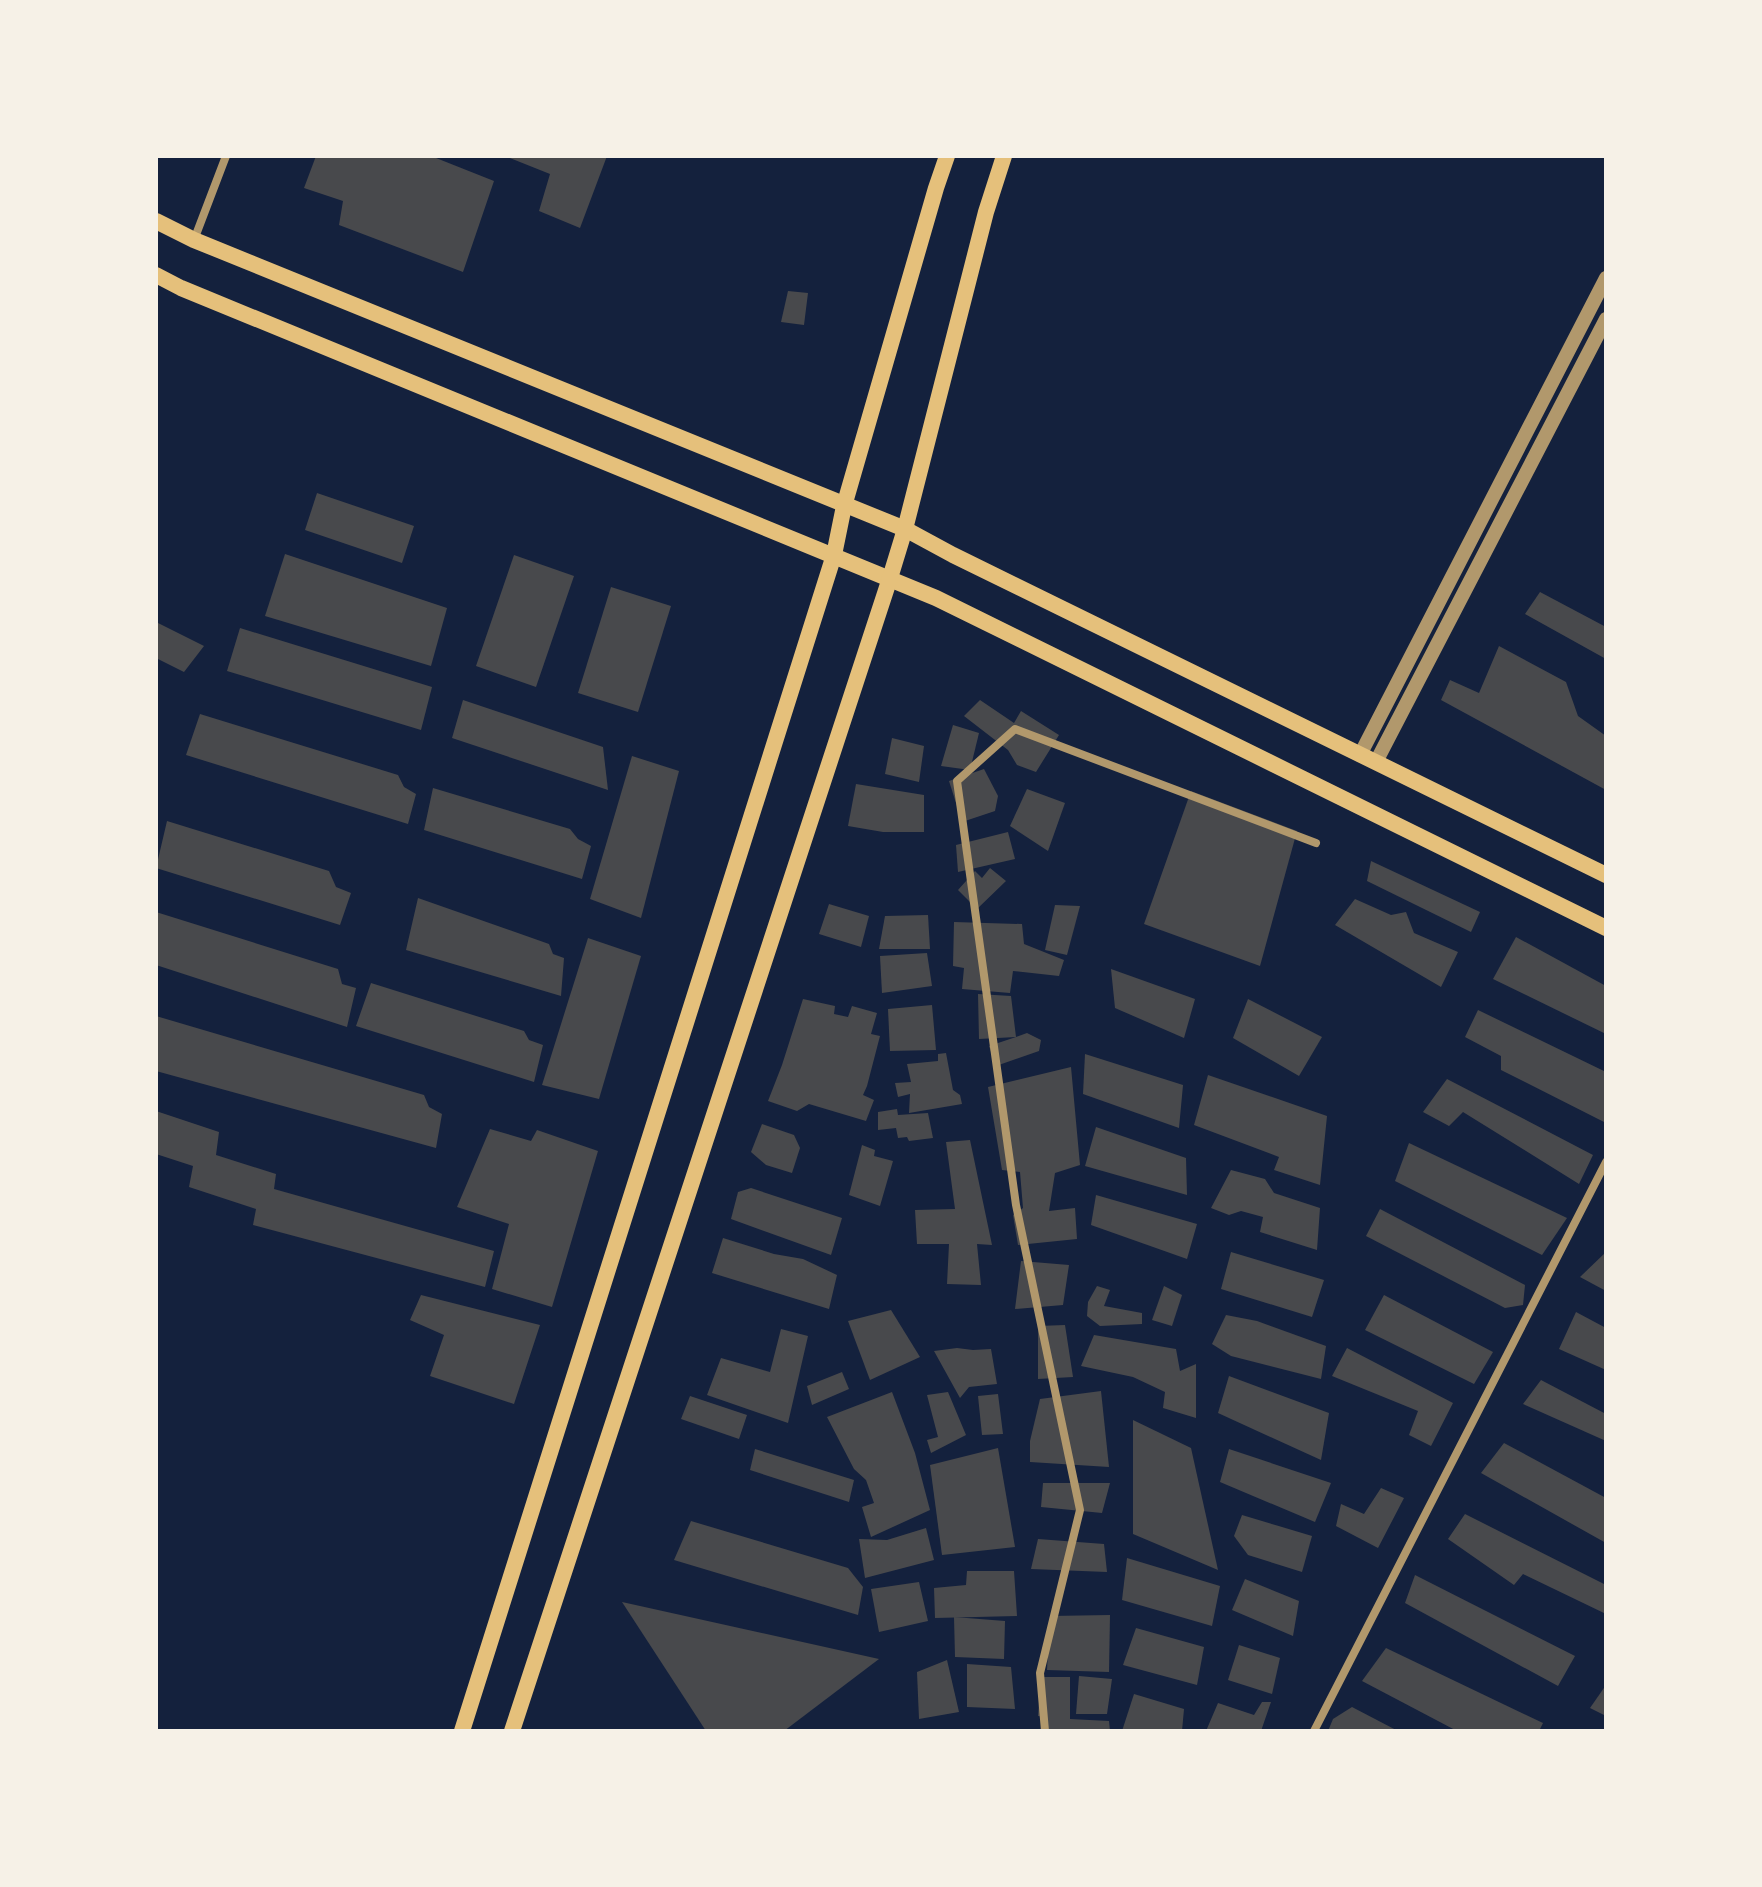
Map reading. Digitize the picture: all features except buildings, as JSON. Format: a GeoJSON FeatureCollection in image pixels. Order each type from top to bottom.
{"type":"FeatureCollection","features":[{"type":"Feature","properties":{"kind":"main road"},"geometry":{"type":"LineString","coordinates":[[462,1731],[834,555],[844,506],[947,156]]}},
{"type":"Feature","properties":{"kind":"main road"},"geometry":{"type":"LineString","coordinates":[[512,1731],[890,578],[986,212],[1004,156]]}},
{"type":"Feature","properties":{"kind":"main road"},"geometry":{"type":"LineString","coordinates":[[156,221],[194,240],[905,529],[1606,875]]}},
{"type":"Feature","properties":{"kind":"main road"},"geometry":{"type":"LineString","coordinates":[[156,275],[195,294],[936,598],[1606,928]]}},
{"type":"Feature","properties":{"kind":"street"},"geometry":{"type":"LineString","coordinates":[[194,240],[226,156]]}},
{"type":"Feature","properties":{"kind":"street"},"geometry":{"type":"LineString","coordinates":[[1360,755],[1606,278]]}},
{"type":"Feature","properties":{"kind":"street"},"geometry":{"type":"LineString","coordinates":[[1376,762],[1606,319]]}},
{"type":"Feature","properties":{"kind":"street"},"geometry":{"type":"LineString","coordinates":[[1045,1731],[1040,1673],[1080,1510],[1016,1205],[957,781],[1015,729],[1316,843]]}},
{"type":"Feature","properties":{"kind":"street"},"geometry":{"type":"LineString","coordinates":[[1314,1731],[1606,1162]]}}]}
